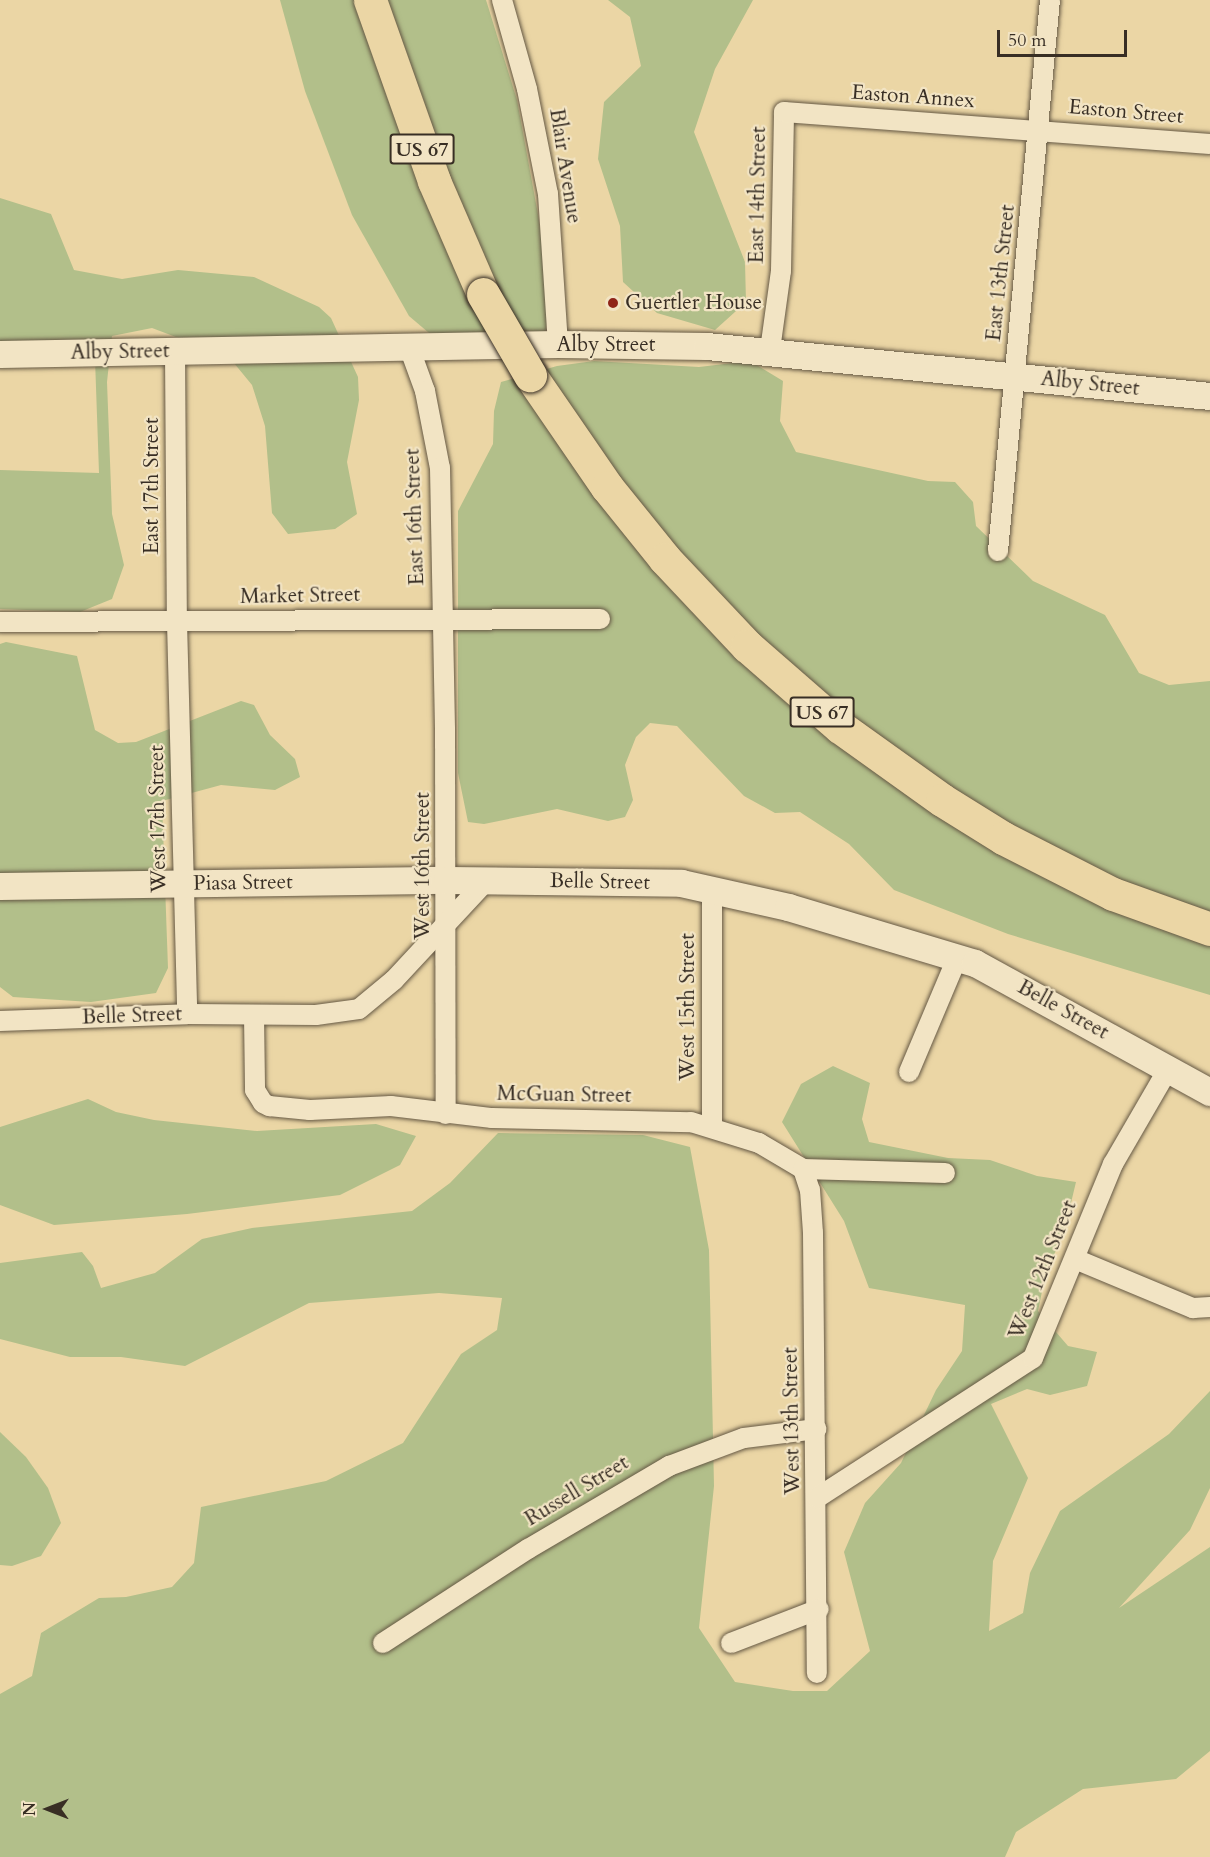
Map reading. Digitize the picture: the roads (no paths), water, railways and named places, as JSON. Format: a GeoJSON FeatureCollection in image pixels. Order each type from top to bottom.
{"type":"FeatureCollection","features":[{"type":"Feature","properties":{"kind":"highway","name":"US 67"},"geometry":{"type":"LineString","coordinates":[[370,0],[434,181],[483,294],[530,375],[607,487],[673,568],[747,646],[840,727],[942,800],[1027,851],[1113,894],[1210,929]]}},
{"type":"Feature","properties":{"kind":"street","name":"Blair Avenue"},"geometry":{"type":"LineString","coordinates":[[502,0],[527,89],[548,194],[558,344]]}},
{"type":"Feature","properties":{"kind":"street","name":"East 13th Street"},"geometry":{"type":"LineString","coordinates":[[998,551],[1050,0]]}},
{"type":"Feature","properties":{"kind":"street","name":"Easton Annex"},"geometry":{"type":"LineString","coordinates":[[784,112],[1039,129]]}},
{"type":"Feature","properties":{"kind":"street","name":"East 14th Street"},"geometry":{"type":"LineString","coordinates":[[770,350],[781,271],[784,112]]}},
{"type":"Feature","properties":{"kind":"street","name":"Easton Street"},"geometry":{"type":"LineString","coordinates":[[1039,129],[1210,144]]}},
{"type":"Feature","properties":{"kind":"street","name":"Alby Street"},"geometry":{"type":"LineString","coordinates":[[0,354],[558,344],[770,350],[1210,396]]}},
{"type":"Feature","properties":{"kind":"street","name":"East 16th Street"},"geometry":{"type":"LineString","coordinates":[[409,347],[437,439],[443,618]]}},
{"type":"Feature","properties":{"kind":"street","name":"East 17th Street"},"geometry":{"type":"LineString","coordinates":[[175,351],[177,622]]}},
{"type":"Feature","properties":{"kind":"street","name":"West 16th Street"},"geometry":{"type":"LineString","coordinates":[[443,618],[447,880],[446,1114]]}},
{"type":"Feature","properties":{"kind":"street","name":"Market Street"},"geometry":{"type":"LineString","coordinates":[[0,622],[600,619]]}},
{"type":"Feature","properties":{"kind":"street","name":"West 17th Street"},"geometry":{"type":"LineString","coordinates":[[177,622],[187,1014]]}},
{"type":"Feature","properties":{"kind":"street","name":"Piasa Street"},"geometry":{"type":"LineString","coordinates":[[0,886],[486,881]]}},
{"type":"Feature","properties":{"kind":"street","name":"Belle Street"},"geometry":{"type":"LineString","coordinates":[[0,1021],[187,1014],[316,1015],[358,1009],[373,1000],[486,881],[681,883],[711,889],[957,956],[1010,980],[1210,1092]]}},
{"type":"Feature","properties":{"kind":"street","name":"West 15th Street"},"geometry":{"type":"LineString","coordinates":[[711,889],[712,1126]]}},
{"type":"Feature","properties":{"kind":"street"},"geometry":{"type":"LineString","coordinates":[[909,1072],[957,956]]}},
{"type":"Feature","properties":{"kind":"street","name":"McGuan Street"},"geometry":{"type":"LineString","coordinates":[[254,1015],[255,1090],[262,1103],[310,1110],[390,1106],[446,1114],[692,1122],[712,1126],[768,1147],[803,1169]]}},
{"type":"Feature","properties":{"kind":"street","name":"West 12th Street"},"geometry":{"type":"LineString","coordinates":[[817,1498],[1027,1364],[1075,1259],[1081,1236],[1113,1164],[1168,1069]]}},
{"type":"Feature","properties":{"kind":"street"},"geometry":{"type":"LineString","coordinates":[[803,1169],[945,1173]]}},
{"type":"Feature","properties":{"kind":"street","name":"West 13th Street"},"geometry":{"type":"LineString","coordinates":[[803,1169],[810,1190],[813,1233],[819,1609],[817,1673]]}},
{"type":"Feature","properties":{"kind":"street"},"geometry":{"type":"LineString","coordinates":[[1075,1259],[1193,1308],[1210,1307]]}},
{"type":"Feature","properties":{"kind":"street","name":"Russell Street"},"geometry":{"type":"LineString","coordinates":[[383,1643],[528,1549],[669,1466],[744,1438],[816,1429]]}},
{"type":"Feature","properties":{"kind":"street"},"geometry":{"type":"LineString","coordinates":[[731,1643],[819,1609]]}},
{"type":"Feature","properties":{"kind":"place","name":"Guertler House"},"geometry":{"type":"Point","coordinates":[613,303]}}]}
